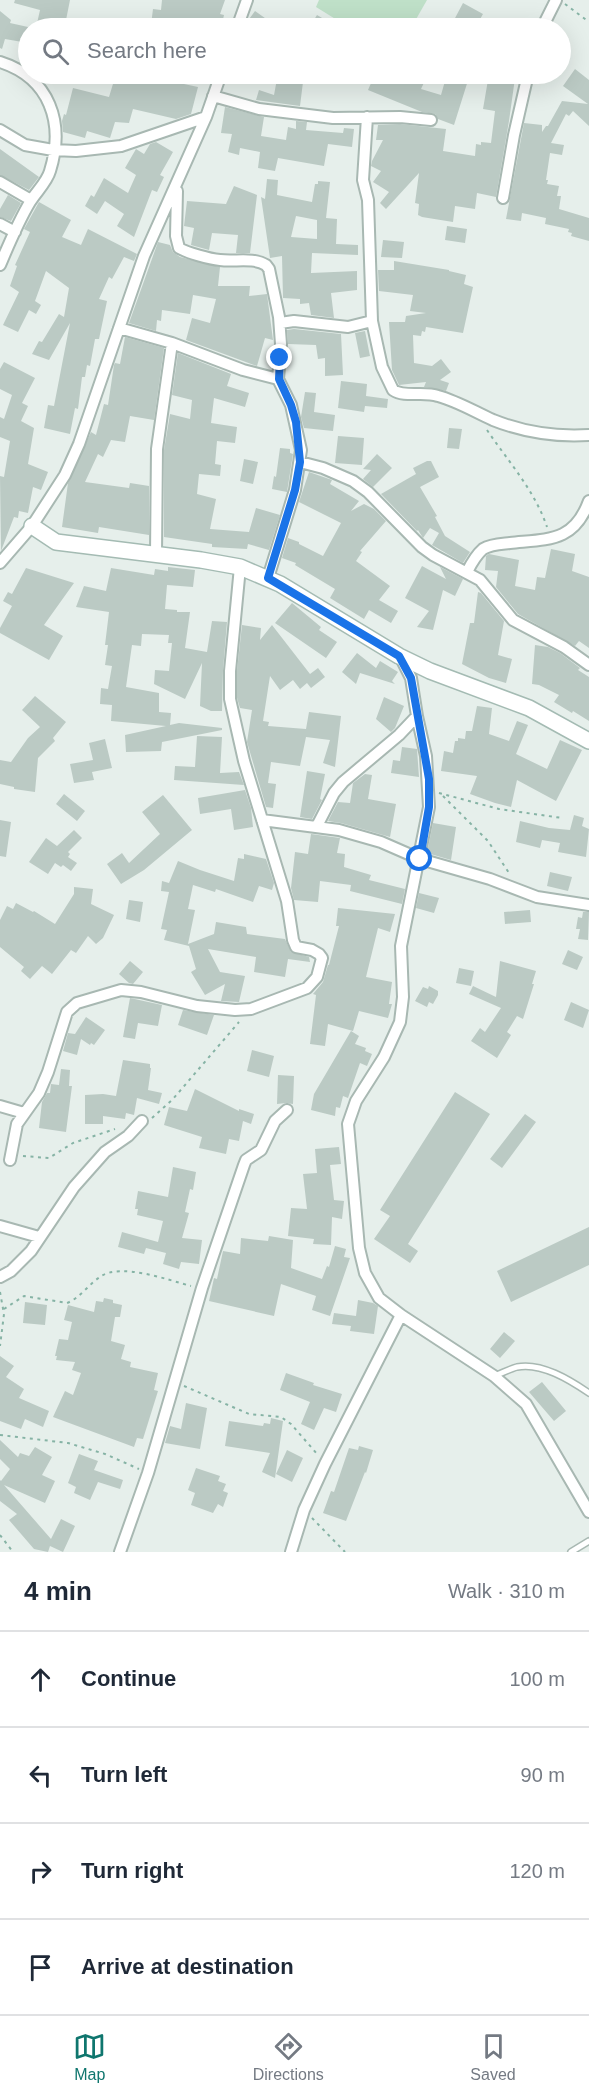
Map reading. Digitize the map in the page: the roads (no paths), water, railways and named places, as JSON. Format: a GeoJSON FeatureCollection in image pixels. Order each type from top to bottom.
{"type":"FeatureCollection","features":[{"type":"Feature","properties":{"kind":"street"},"geometry":{"type":"LineString","coordinates":[[241,18],[247,0]]}},
{"type":"Feature","properties":{"kind":"street"},"geometry":{"type":"LineString","coordinates":[[548,18],[558,0]]}},
{"type":"Feature","properties":{"kind":"street"},"geometry":{"type":"LineString","coordinates":[[0,62],[18,69]]}},
{"type":"Feature","properties":{"kind":"street"},"geometry":{"type":"LineString","coordinates":[[0,265],[31,200],[50,172],[53,150],[53,114],[49,101],[36,84]]}},
{"type":"Feature","properties":{"kind":"street"},"geometry":{"type":"LineString","coordinates":[[0,564],[32,526],[65,475],[79,444],[144,256],[206,117],[217,84]]}},
{"type":"Feature","properties":{"kind":"street"},"geometry":{"type":"LineString","coordinates":[[503,198],[526,84]]}},
{"type":"Feature","properties":{"kind":"street"},"geometry":{"type":"LineString","coordinates":[[213,96],[259,109],[333,118],[400,117],[431,120]]}},
{"type":"Feature","properties":{"kind":"street"},"geometry":{"type":"LineString","coordinates":[[0,130],[25,145],[76,151],[121,146],[206,117]]}},
{"type":"Feature","properties":{"kind":"street"},"geometry":{"type":"LineString","coordinates":[[367,117],[363,180],[368,200],[372,321],[382,367],[393,390],[404,394],[434,394],[509,426],[543,434],[589,435]]}},
{"type":"Feature","properties":{"kind":"street"},"geometry":{"type":"LineString","coordinates":[[179,180],[176,214],[179,248],[220,260],[257,261],[266,265],[271,277],[281,344],[279,379],[296,422],[300,462],[295,490],[268,578]]}},
{"type":"Feature","properties":{"kind":"street"},"geometry":{"type":"LineString","coordinates":[[0,182],[31,200]]}},
{"type":"Feature","properties":{"kind":"street"},"geometry":{"type":"LineString","coordinates":[[0,224],[15,232]]}},
{"type":"Feature","properties":{"kind":"street"},"geometry":{"type":"LineString","coordinates":[[279,323],[294,321],[348,327],[372,321]]}},
{"type":"Feature","properties":{"kind":"street"},"geometry":{"type":"LineString","coordinates":[[119,328],[172,343],[243,370],[279,379]]}},
{"type":"Feature","properties":{"kind":"street"},"geometry":{"type":"LineString","coordinates":[[156,554],[157,449],[172,343]]}},
{"type":"Feature","properties":{"kind":"street"},"geometry":{"type":"LineString","coordinates":[[300,462],[353,481],[368,492],[400,527],[433,555],[480,580],[513,620],[564,647],[589,665]]}},
{"type":"Feature","properties":{"kind":"street"},"geometry":{"type":"LineString","coordinates":[[467,572],[485,548],[566,534],[575,528],[582,518],[589,501]]}},
{"type":"Feature","properties":{"kind":"street"},"geometry":{"type":"LineString","coordinates":[[32,526],[56,542],[240,567],[268,578],[399,656],[430,671],[529,708],[589,741]]}},
{"type":"Feature","properties":{"kind":"street"},"geometry":{"type":"LineString","coordinates":[[10,1160],[17,1124],[39,1093],[67,1012],[77,1003],[122,990],[141,992],[196,1006],[235,1010],[251,1009],[307,987],[317,977],[322,958],[317,951],[296,947],[293,940],[287,901],[244,761],[230,689],[240,567]]}},
{"type":"Feature","properties":{"kind":"street"},"geometry":{"type":"LineString","coordinates":[[399,656],[411,678],[426,756],[429,807],[401,946],[404,998],[400,1022],[384,1057],[356,1101],[347,1131],[359,1248],[365,1273],[379,1298],[494,1376],[526,1404],[589,1512]]}},
{"type":"Feature","properties":{"kind":"street"},"geometry":{"type":"LineString","coordinates":[[316,826],[334,793],[343,782],[399,735],[417,716]]}},
{"type":"Feature","properties":{"kind":"street"},"geometry":{"type":"LineString","coordinates":[[262,820],[316,826],[359,836],[420,859],[490,879],[547,899],[589,905]]}},
{"type":"Feature","properties":{"kind":"street"},"geometry":{"type":"LineString","coordinates":[[0,1106],[24,1113]]}},
{"type":"Feature","properties":{"kind":"street"},"geometry":{"type":"LineString","coordinates":[[120,1552],[148,1473],[202,1288],[245,1162],[261,1150],[275,1121],[287,1110]]}},
{"type":"Feature","properties":{"kind":"street"},"geometry":{"type":"LineString","coordinates":[[0,1277],[11,1271],[31,1251],[74,1186],[105,1152],[128,1136],[142,1121]]}},
{"type":"Feature","properties":{"kind":"street"},"geometry":{"type":"LineString","coordinates":[[0,1226],[39,1237]]}},
{"type":"Feature","properties":{"kind":"street"},"geometry":{"type":"LineString","coordinates":[[291,1552],[304,1510],[325,1464],[401,1315]]}},
{"type":"Feature","properties":{"kind":"lane"},"geometry":{"type":"LineString","coordinates":[[494,1376],[519,1367],[534,1367],[562,1377],[589,1393]]}},
{"type":"Feature","properties":{"kind":"lane"},"geometry":{"type":"LineString","coordinates":[[571,1552],[589,1541]]}}]}
